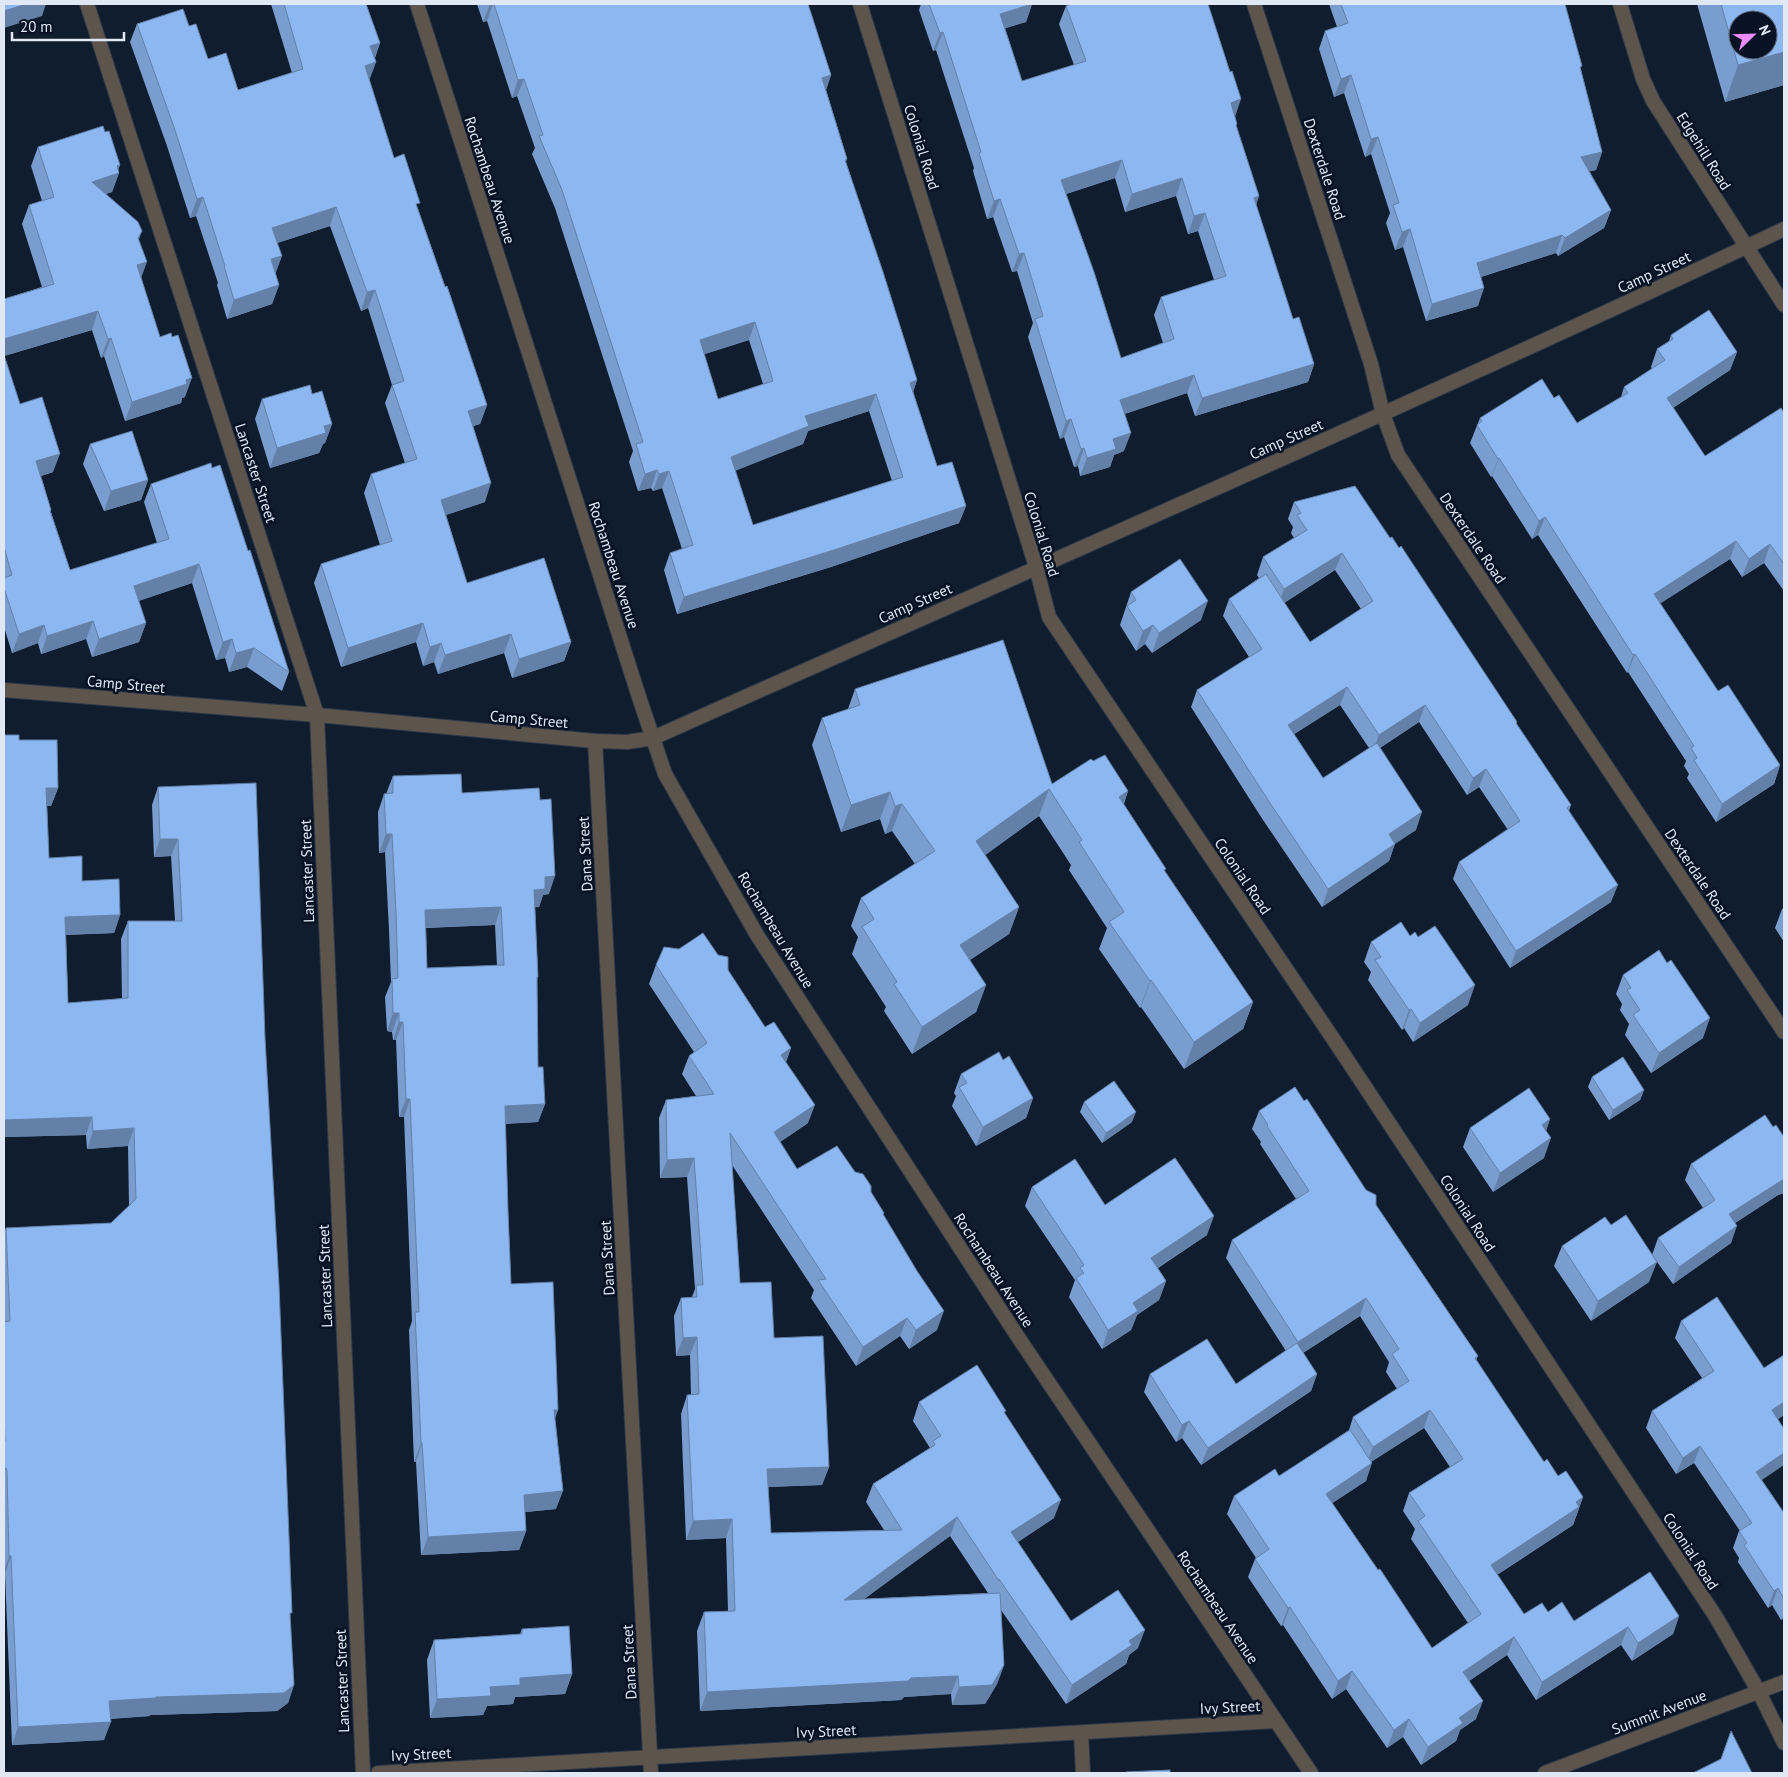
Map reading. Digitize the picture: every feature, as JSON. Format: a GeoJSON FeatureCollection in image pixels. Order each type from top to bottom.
{"type":"FeatureCollection","features":[{"type":"Feature","properties":{"kind":"street","name":"Lancaster Street"},"geometry":{"type":"LineString","coordinates":[[87,4],[317,715],[362,1773]]}},
{"type":"Feature","properties":{"kind":"street","name":"Rochambeau Avenue"},"geometry":{"type":"LineString","coordinates":[[417,4],[665,774],[758,935],[1014,1331],[1311,1773]]}},
{"type":"Feature","properties":{"kind":"street","name":"Colonial Road"},"geometry":{"type":"LineString","coordinates":[[860,4],[1036,567],[1049,617],[1338,1046],[1705,1600],[1759,1692],[1784,1742]]}},
{"type":"Feature","properties":{"kind":"street","name":"Dexterdale Road"},"geometry":{"type":"LineString","coordinates":[[1254,4],[1371,364],[1383,414],[1398,455],[1784,1032]]}},
{"type":"Feature","properties":{"kind":"street","name":"Edgehill Road"},"geometry":{"type":"LineString","coordinates":[[1620,4],[1643,79],[1653,101],[1784,305]]}},
{"type":"Feature","properties":{"kind":"street","name":"Camp Street"},"geometry":{"type":"LineString","coordinates":[[4,690],[317,715],[595,741],[627,742],[654,738],[1383,414],[1784,230]]}},
{"type":"Feature","properties":{"kind":"street","name":"Dana Street"},"geometry":{"type":"LineString","coordinates":[[595,741],[651,1773]]}},
{"type":"Feature","properties":{"kind":"street","name":"Summit Avenue"},"geometry":{"type":"LineString","coordinates":[[1545,1773],[1784,1682]]}},
{"type":"Feature","properties":{"kind":"street","name":"Ivy Street"},"geometry":{"type":"LineString","coordinates":[[378,1773],[1275,1721]]}},
{"type":"Feature","properties":{"kind":"street"},"geometry":{"type":"LineString","coordinates":[[1081,1733],[1083,1773]]}},
{"type":"Feature","properties":{"kind":"building"},"geometry":{"type":"Polygon","coordinates":[[[4,4],[27,4],[4,11],[4,4]]]}},
{"type":"Feature","properties":{"kind":"building"},"geometry":{"type":"Polygon","coordinates":[[[284,4],[366,4],[380,43],[370,46],[376,62],[365,66],[394,158],[404,154],[420,203],[416,204],[445,287],[447,286],[487,405],[468,411],[491,483],[441,500],[467,583],[544,558],[571,642],[519,659],[511,634],[445,655],[441,643],[430,647],[423,623],[348,648],[321,564],[392,541],[371,474],[417,459],[392,385],[404,381],[375,290],[367,292],[336,207],[272,228],[282,256],[271,259],[279,285],[234,300],[203,197],[197,199],[174,127],[137,24],[183,9],[189,26],[196,24],[208,59],[226,53],[238,90],[303,69],[284,4]]]}},
{"type":"Feature","properties":{"kind":"building"},"geometry":{"type":"Polygon","coordinates":[[[494,4],[808,4],[831,75],[822,78],[847,159],[845,160],[917,380],[910,383],[937,466],[952,462],[966,506],[684,597],[670,553],[693,545],[669,471],[659,474],[657,470],[645,474],[636,444],[643,442],[562,190],[539,136],[543,135],[524,79],[518,80],[494,4]],[[755,322],[700,340],[718,399],[773,381],[755,322]],[[876,394],[805,416],[809,426],[731,457],[753,525],[903,477],[876,394]]]}},
{"type":"Feature","properties":{"kind":"building"},"geometry":{"type":"Polygon","coordinates":[[[929,4],[1032,4],[1000,14],[1022,81],[1086,61],[1066,6],[1071,4],[1208,4],[1230,72],[1232,71],[1241,99],[1231,103],[1236,125],[1259,196],[1254,198],[1293,319],[1299,317],[1314,364],[1202,398],[1194,375],[1120,400],[1131,433],[1113,439],[1116,449],[1087,458],[1084,448],[1081,449],[1071,419],[1066,421],[1035,319],[1043,316],[1024,253],[1019,254],[1000,199],[994,201],[979,153],[981,152],[943,32],[940,33],[929,4]],[[1122,160],[1061,180],[1094,272],[1121,358],[1174,339],[1161,297],[1226,276],[1205,213],[1194,216],[1182,178],[1132,194],[1122,160]]]}},
{"type":"Feature","properties":{"kind":"building"},"geometry":{"type":"Polygon","coordinates":[[[1341,4],[1565,4],[1602,152],[1581,157],[1611,210],[1565,238],[1562,235],[1477,263],[1484,288],[1432,304],[1410,229],[1402,232],[1393,205],[1399,203],[1378,137],[1371,139],[1351,75],[1341,79],[1325,31],[1348,23],[1341,4]]]}},
{"type":"Feature","properties":{"kind":"building"},"geometry":{"type":"Polygon","coordinates":[[[1721,4],[1784,4],[1784,52],[1778,54],[1778,10],[1728,10],[1728,29],[1721,4]]]}},
{"type":"Feature","properties":{"kind":"building"},"geometry":{"type":"Polygon","coordinates":[[[1737,60],[1756,60],[1738,65],[1737,60]]]}},
{"type":"Feature","properties":{"kind":"building"},"geometry":{"type":"Polygon","coordinates":[[[103,126],[105,132],[109,131],[120,165],[117,166],[119,173],[92,182],[138,222],[142,231],[138,238],[147,262],[137,265],[160,337],[171,333],[172,337],[178,335],[192,378],[186,380],[187,384],[132,402],[111,338],[108,339],[98,311],[4,339],[4,299],[54,284],[29,205],[54,197],[38,147],[103,126]]]}},
{"type":"Feature","properties":{"kind":"building"},"geometry":{"type":"Polygon","coordinates":[[[1709,310],[1737,352],[1667,398],[1705,456],[1781,408],[1784,413],[1784,564],[1770,544],[1749,559],[1736,541],[1654,594],[1718,691],[1728,685],[1780,765],[1722,804],[1694,760],[1697,758],[1691,748],[1694,746],[1635,654],[1633,655],[1545,517],[1539,521],[1477,425],[1482,421],[1480,418],[1542,379],[1554,398],[1559,395],[1577,423],[1628,393],[1624,387],[1665,360],[1657,349],[1673,339],[1671,335],[1709,310]]]}},
{"type":"Feature","properties":{"kind":"building"},"geometry":{"type":"Polygon","coordinates":[[[4,355],[20,404],[42,397],[60,454],[36,461],[50,511],[70,570],[169,539],[151,484],[211,463],[212,468],[220,465],[248,551],[250,550],[289,672],[254,648],[236,653],[232,639],[223,642],[199,564],[134,586],[146,623],[99,639],[93,621],[47,636],[44,625],[19,634],[4,588],[4,578],[12,575],[4,547],[4,355]]]}},
{"type":"Feature","properties":{"kind":"building"},"geometry":{"type":"Polygon","coordinates":[[[310,385],[312,394],[322,391],[332,424],[324,426],[326,433],[277,448],[262,399],[310,385]]]}},
{"type":"Feature","properties":{"kind":"building"},"geometry":{"type":"Polygon","coordinates":[[[132,431],[148,480],[111,491],[90,444],[132,431]]]}},
{"type":"Feature","properties":{"kind":"building"},"geometry":{"type":"Polygon","coordinates":[[[1355,486],[1390,538],[1392,537],[1399,548],[1401,546],[1571,805],[1567,808],[1618,885],[1516,951],[1459,862],[1520,821],[1486,769],[1473,778],[1425,705],[1379,735],[1347,687],[1288,725],[1323,778],[1377,743],[1422,812],[1389,834],[1395,844],[1328,889],[1197,690],[1262,649],[1229,599],[1266,574],[1310,642],[1373,601],[1342,553],[1284,589],[1263,557],[1307,530],[1297,515],[1301,513],[1294,502],[1355,486]]]}},
{"type":"Feature","properties":{"kind":"building"},"geometry":{"type":"Polygon","coordinates":[[[1180,559],[1208,601],[1159,633],[1153,625],[1143,631],[1127,606],[1136,600],[1131,592],[1180,559]]]}},
{"type":"Feature","properties":{"kind":"building"},"geometry":{"type":"Polygon","coordinates":[[[1003,640],[1052,784],[1091,759],[1093,761],[1105,755],[1128,791],[1119,797],[1166,869],[1164,870],[1253,1002],[1194,1042],[1109,922],[1124,912],[1079,842],[1082,840],[1049,789],[976,841],[1019,907],[960,945],[986,985],[922,1027],[894,984],[897,982],[862,927],[874,919],[861,898],[935,851],[902,804],[895,806],[890,792],[851,805],[822,718],[860,705],[855,689],[1003,640]]]}},
{"type":"Feature","properties":{"kind":"building"},"geometry":{"type":"Polygon","coordinates":[[[4,735],[19,735],[19,740],[57,740],[58,788],[46,788],[49,858],[82,856],[82,881],[119,879],[120,915],[65,917],[68,1003],[128,998],[128,921],[182,921],[178,839],[160,839],[158,787],[256,783],[265,1038],[279,1285],[292,1613],[290,1613],[294,1685],[284,1693],[156,1697],[109,1701],[111,1722],[18,1727],[11,1556],[9,1556],[7,1471],[6,1468],[4,1469],[4,1322],[10,1321],[6,1228],[111,1223],[136,1199],[134,1128],[93,1131],[92,1117],[4,1120],[4,735]]]}},
{"type":"Feature","properties":{"kind":"building"},"geometry":{"type":"Polygon","coordinates":[[[461,774],[462,793],[539,788],[540,800],[551,799],[555,876],[545,877],[545,889],[534,890],[538,977],[538,1067],[543,1067],[545,1104],[505,1106],[511,1284],[553,1282],[558,1410],[554,1410],[563,1491],[524,1495],[526,1531],[428,1537],[421,1443],[415,1312],[419,1312],[410,1099],[406,1099],[403,1022],[399,1022],[399,1013],[393,1013],[392,979],[398,978],[396,912],[392,834],[386,834],[384,794],[393,793],[393,776],[461,774]],[[501,907],[425,910],[427,968],[504,965],[501,907]]]}},
{"type":"Feature","properties":{"kind":"building"},"geometry":{"type":"Polygon","coordinates":[[[1401,922],[1410,936],[1415,932],[1418,937],[1435,926],[1475,985],[1420,1023],[1375,960],[1381,957],[1371,942],[1401,922]]]}},
{"type":"Feature","properties":{"kind":"building"},"geometry":{"type":"Polygon","coordinates":[[[703,933],[718,955],[728,957],[728,970],[765,1027],[774,1022],[791,1048],[781,1055],[815,1105],[774,1132],[797,1169],[837,1146],[855,1172],[863,1174],[871,1186],[871,1192],[883,1214],[917,1271],[944,1311],[916,1330],[907,1318],[863,1347],[818,1280],[826,1279],[730,1133],[740,1283],[771,1282],[774,1338],[823,1336],[829,1467],[767,1469],[771,1533],[902,1530],[873,1484],[935,1445],[933,1441],[941,1436],[919,1402],[977,1365],[1006,1411],[1004,1412],[1061,1500],[1011,1532],[1071,1621],[1118,1590],[1145,1630],[1129,1641],[1132,1645],[1072,1685],[957,1517],[844,1600],[1000,1593],[1004,1665],[992,1685],[959,1687],[958,1676],[911,1678],[908,1681],[707,1692],[704,1612],[735,1611],[732,1519],[693,1521],[687,1395],[699,1394],[697,1337],[683,1338],[681,1298],[697,1297],[696,1285],[703,1285],[694,1158],[667,1160],[666,1100],[714,1094],[689,1056],[707,1043],[656,965],[664,947],[679,949],[703,933]]]}},
{"type":"Feature","properties":{"kind":"building"},"geometry":{"type":"Polygon","coordinates":[[[1659,950],[1667,963],[1671,960],[1710,1018],[1659,1053],[1633,1015],[1640,1010],[1627,990],[1631,988],[1623,975],[1659,950]]]}},
{"type":"Feature","properties":{"kind":"building"},"geometry":{"type":"Polygon","coordinates":[[[999,1052],[1003,1060],[1009,1056],[1033,1098],[983,1127],[959,1087],[967,1083],[961,1074],[999,1052]]]}},
{"type":"Feature","properties":{"kind":"building"},"geometry":{"type":"Polygon","coordinates":[[[1623,1057],[1644,1090],[1613,1110],[1592,1077],[1623,1057]]]}},
{"type":"Feature","properties":{"kind":"building"},"geometry":{"type":"Polygon","coordinates":[[[1114,1081],[1136,1112],[1106,1133],[1084,1102],[1114,1081]]]}},
{"type":"Feature","properties":{"kind":"building"},"geometry":{"type":"Polygon","coordinates":[[[1295,1087],[1304,1101],[1307,1099],[1366,1190],[1376,1195],[1376,1205],[1478,1356],[1475,1358],[1544,1462],[1547,1459],[1558,1476],[1566,1471],[1583,1497],[1576,1502],[1579,1507],[1491,1565],[1524,1614],[1542,1603],[1548,1612],[1562,1602],[1574,1621],[1650,1572],[1679,1616],[1638,1643],[1628,1627],[1542,1682],[1514,1637],[1463,1672],[1483,1701],[1459,1718],[1463,1723],[1428,1747],[1409,1719],[1394,1730],[1352,1671],[1338,1681],[1290,1607],[1288,1608],[1255,1559],[1269,1549],[1234,1496],[1275,1469],[1279,1476],[1350,1430],[1372,1463],[1326,1494],[1378,1570],[1380,1569],[1432,1648],[1481,1614],[1418,1521],[1425,1516],[1409,1493],[1463,1459],[1430,1410],[1373,1447],[1353,1417],[1409,1381],[1392,1354],[1399,1349],[1366,1298],[1298,1342],[1232,1240],[1309,1191],[1259,1111],[1295,1087]]]}},
{"type":"Feature","properties":{"kind":"building"},"geometry":{"type":"Polygon","coordinates":[[[1529,1088],[1550,1119],[1542,1125],[1551,1138],[1500,1173],[1470,1128],[1529,1088]]]}},
{"type":"Feature","properties":{"kind":"building"},"geometry":{"type":"Polygon","coordinates":[[[1765,1115],[1773,1127],[1776,1125],[1784,1137],[1784,1179],[1729,1214],[1737,1226],[1679,1267],[1658,1238],[1715,1200],[1691,1164],[1765,1115]]]}},
{"type":"Feature","properties":{"kind":"building"},"geometry":{"type":"Polygon","coordinates":[[[1175,1158],[1214,1216],[1151,1258],[1166,1281],[1133,1303],[1138,1311],[1108,1330],[1076,1278],[1084,1273],[1080,1268],[1084,1265],[1032,1187],[1075,1159],[1105,1205],[1175,1158]]]}},
{"type":"Feature","properties":{"kind":"building"},"geometry":{"type":"Polygon","coordinates":[[[1626,1215],[1657,1262],[1598,1301],[1562,1246],[1605,1217],[1611,1225],[1626,1215]]]}},
{"type":"Feature","properties":{"kind":"building"},"geometry":{"type":"Polygon","coordinates":[[[1717,1297],[1764,1368],[1784,1355],[1784,1402],[1772,1410],[1784,1429],[1784,1453],[1756,1472],[1784,1513],[1784,1599],[1778,1588],[1774,1591],[1744,1545],[1747,1543],[1739,1531],[1752,1523],[1700,1446],[1683,1458],[1652,1411],[1714,1371],[1681,1321],[1717,1297]]]}},
{"type":"Feature","properties":{"kind":"building"},"geometry":{"type":"Polygon","coordinates":[[[1207,1339],[1236,1384],[1297,1343],[1317,1374],[1208,1448],[1189,1421],[1182,1425],[1150,1374],[1207,1339]]]}},
{"type":"Feature","properties":{"kind":"building"},"geometry":{"type":"Polygon","coordinates":[[[569,1626],[572,1674],[520,1678],[520,1685],[490,1687],[491,1696],[437,1699],[434,1640],[522,1634],[522,1629],[569,1626]]]}},
{"type":"Feature","properties":{"kind":"building"},"geometry":{"type":"Polygon","coordinates":[[[1731,1731],[1752,1773],[1693,1773],[1721,1759],[1731,1731]]]}},
{"type":"Feature","properties":{"kind":"building"},"geometry":{"type":"Polygon","coordinates":[[[1170,1770],[1170,1773],[1126,1773],[1126,1772],[1170,1770]]]}}]}
